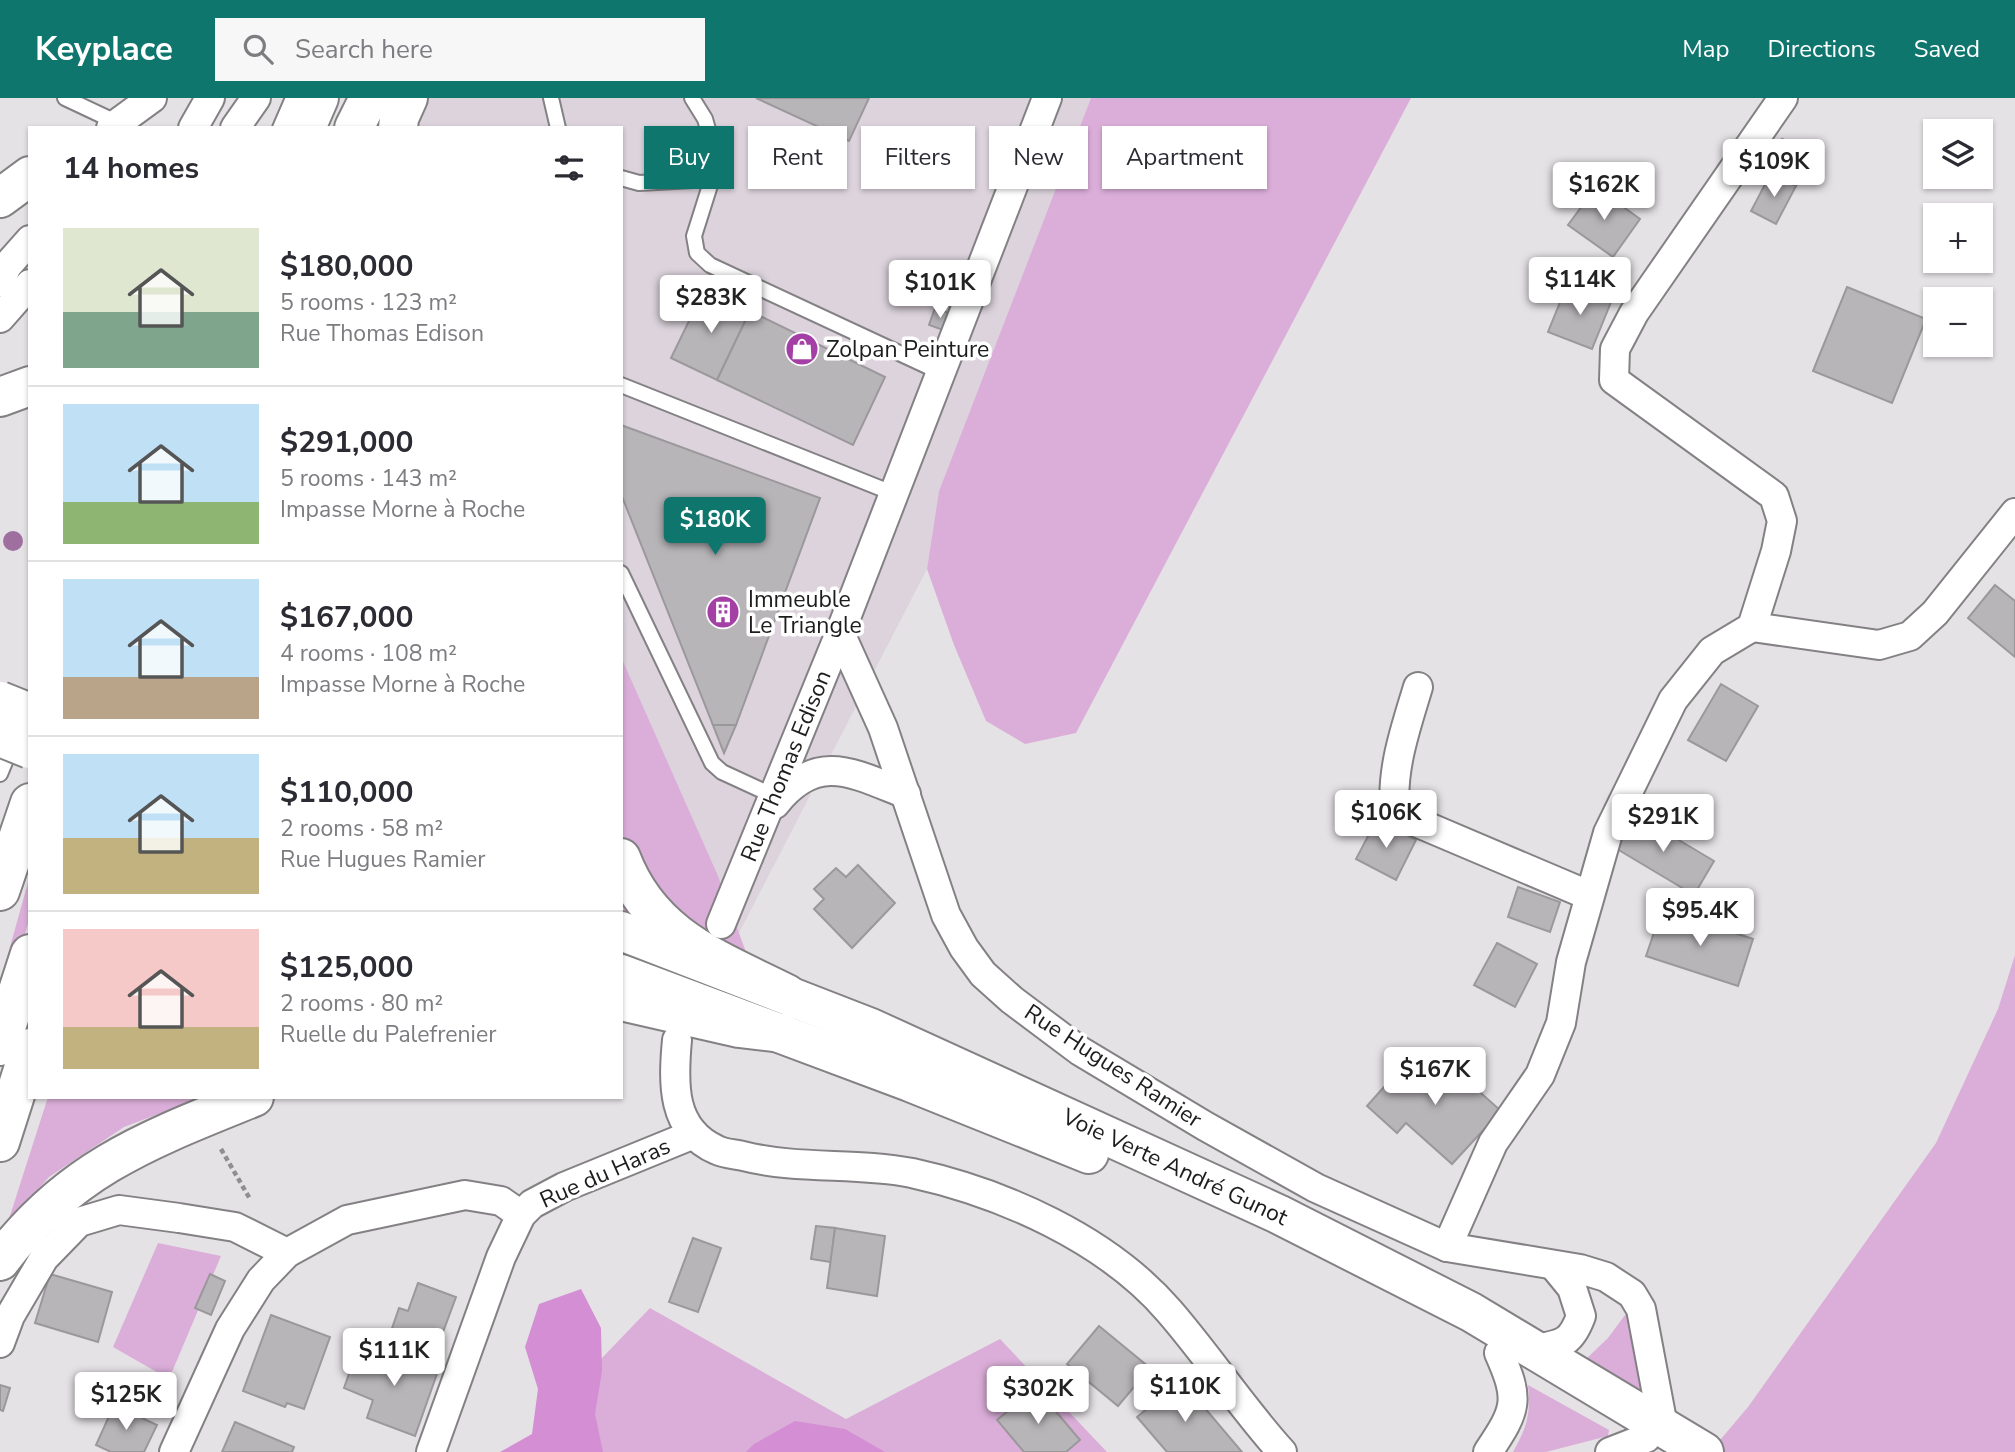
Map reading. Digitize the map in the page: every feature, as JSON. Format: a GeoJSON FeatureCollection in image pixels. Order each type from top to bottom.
{"type":"FeatureCollection","features":[{"type":"Feature","properties":{"kind":"main road"},"geometry":{"type":"LineString","coordinates":[[307,126],[319,98]]}},
{"type":"Feature","properties":{"kind":"main road"},"geometry":{"type":"LineString","coordinates":[[360,126],[393,114]]}},
{"type":"Feature","properties":{"kind":"main road"},"geometry":{"type":"LineString","coordinates":[[0,198],[28,177]]}},
{"type":"Feature","properties":{"kind":"main road"},"geometry":{"type":"LineString","coordinates":[[0,397],[28,387]]}},
{"type":"Feature","properties":{"kind":"main road"},"geometry":{"type":"LineString","coordinates":[[0,701],[28,712]]}},
{"type":"Feature","properties":{"kind":"main road"},"geometry":{"type":"LineString","coordinates":[[0,737],[28,748]]}},
{"type":"Feature","properties":{"kind":"main road"},"geometry":{"type":"LineString","coordinates":[[0,891],[28,809]]}},
{"type":"Feature","properties":{"kind":"main road"},"geometry":{"type":"LineString","coordinates":[[623,862],[639,894],[658,918],[676,934],[695,948],[787,993]]}},
{"type":"Feature","properties":{"kind":"main road","name":"Voie Verte André Gunot"},"geometry":{"type":"LineString","coordinates":[[623,932],[787,993],[871,1028],[1149,1153],[1423,1298],[1517,1351],[1659,1438],[1704,1452]]}},
{"type":"Feature","properties":{"kind":"main road"},"geometry":{"type":"LineString","coordinates":[[0,1046],[28,960]]}},
{"type":"Feature","properties":{"kind":"main road","name":"Voie Verte André Gunot"},"geometry":{"type":"LineString","coordinates":[[623,975],[782,1033],[1087,1153],[1423,1298]]}},
{"type":"Feature","properties":{"kind":"main road"},"geometry":{"type":"LineString","coordinates":[[623,1001],[739,1028],[782,1033]]}},
{"type":"Feature","properties":{"kind":"main road"},"geometry":{"type":"LineString","coordinates":[[0,1143],[28,1054]]}},
{"type":"Feature","properties":{"kind":"main road"},"geometry":{"type":"LineString","coordinates":[[0,1261],[37,1216],[69,1188],[140,1146],[249,1099]]}},
{"type":"Feature","properties":{"kind":"street"},"geometry":{"type":"LineString","coordinates":[[116,126],[152,98]]}},
{"type":"Feature","properties":{"kind":"street"},"geometry":{"type":"LineString","coordinates":[[193,126],[210,98]]}},
{"type":"Feature","properties":{"kind":"street"},"geometry":{"type":"LineString","coordinates":[[236,126],[256,98]]}},
{"type":"Feature","properties":{"kind":"street","name":"Rue Thomas Edison"},"geometry":{"type":"LineString","coordinates":[[721,924],[895,494],[1047,98]]}},
{"type":"Feature","properties":{"kind":"street"},"geometry":{"type":"LineString","coordinates":[[1752,627],[1776,551],[1782,521],[1774,496],[1614,380],[1615,349],[1634,313],[1783,98]]}},
{"type":"Feature","properties":{"kind":"street"},"geometry":{"type":"LineString","coordinates":[[0,210],[28,178]]}},
{"type":"Feature","properties":{"kind":"street"},"geometry":{"type":"LineString","coordinates":[[0,282],[8,266],[28,242]]}},
{"type":"Feature","properties":{"kind":"street"},"geometry":{"type":"LineString","coordinates":[[0,318],[28,286]]}},
{"type":"Feature","properties":{"kind":"street"},"geometry":{"type":"LineString","coordinates":[[1447,1247],[1493,1143],[1539,1075],[1561,1023],[1571,961],[1608,833],[1673,700],[1712,651],[1752,627],[1879,645],[1910,636],[1935,613],[2015,513]]}},
{"type":"Feature","properties":{"kind":"street","name":"Rue Hugues Ramier"},"geometry":{"type":"LineString","coordinates":[[840,633],[883,728],[946,915],[964,948],[984,974],[1012,1000],[1080,1051],[1205,1126],[1316,1188],[1447,1247],[1606,1278],[1632,1294],[1641,1309],[1659,1438]]}},
{"type":"Feature","properties":{"kind":"street"},"geometry":{"type":"LineString","coordinates":[[1418,687],[1402,743],[1393,793],[1395,810],[1409,819],[1588,895]]}},
{"type":"Feature","properties":{"kind":"street"},"geometry":{"type":"LineString","coordinates":[[769,806],[797,780],[812,773],[843,770],[905,794]]}},
{"type":"Feature","properties":{"kind":"street"},"geometry":{"type":"LineString","coordinates":[[677,1040],[674,1073],[676,1103],[694,1134],[717,1150],[765,1162],[908,1172],[952,1182],[994,1197],[1060,1227],[1124,1270],[1168,1310],[1282,1452]]}},
{"type":"Feature","properties":{"kind":"street","name":"Rue du Haras"},"geometry":{"type":"LineString","coordinates":[[431,1452],[501,1257],[521,1215],[532,1204],[564,1187],[694,1134]]}},
{"type":"Feature","properties":{"kind":"street"},"geometry":{"type":"LineString","coordinates":[[174,1452],[230,1329],[278,1249],[347,1220],[465,1195],[501,1200],[521,1215]]}},
{"type":"Feature","properties":{"kind":"street"},"geometry":{"type":"LineString","coordinates":[[0,1343],[10,1316],[44,1258],[79,1222],[119,1210],[235,1227],[278,1249]]}},
{"type":"Feature","properties":{"kind":"street"},"geometry":{"type":"LineString","coordinates":[[1488,1452],[1501,1433],[1513,1405],[1517,1351],[1561,1345],[1570,1338],[1581,1316],[1572,1288],[1554,1266]]}},
{"type":"Feature","properties":{"kind":"street"},"geometry":{"type":"LineString","coordinates":[[1610,1452],[1659,1438]]}},
{"type":"Feature","properties":{"kind":"lane"},"geometry":{"type":"LineString","coordinates":[[65,98],[116,126]]}},
{"type":"Feature","properties":{"kind":"lane"},"geometry":{"type":"LineString","coordinates":[[281,126],[293,98]]}},
{"type":"Feature","properties":{"kind":"lane"},"geometry":{"type":"LineString","coordinates":[[551,98],[558,126]]}},
{"type":"Feature","properties":{"kind":"lane"},"geometry":{"type":"LineString","coordinates":[[692,98],[707,126]]}},
{"type":"Feature","properties":{"kind":"lane"},"geometry":{"type":"LineString","coordinates":[[623,179],[644,183]]}},
{"type":"Feature","properties":{"kind":"lane"},"geometry":{"type":"LineString","coordinates":[[709,189],[694,236],[697,253],[710,265],[942,373]]}},
{"type":"Feature","properties":{"kind":"lane"},"geometry":{"type":"LineString","coordinates":[[623,386],[895,494]]}},
{"type":"Feature","properties":{"kind":"lane"},"geometry":{"type":"LineString","coordinates":[[623,577],[712,763],[769,806]]}},
{"type":"Feature","properties":{"kind":"lane"},"geometry":{"type":"LineString","coordinates":[[0,774],[28,706]]}},
{"type":"Feature","properties":{"kind":"path"},"geometry":{"type":"LineString","coordinates":[[214,1138],[278,1249]]}},
{"type":"Feature","properties":{"kind":"shaded area"},"geometry":{"type":"Polygon","coordinates":[[[395,98],[1091,98],[1080,126],[989,126],[989,189],[1056,189],[939,491],[927,569],[739,933],[623,668],[623,126],[402,126],[395,98]]]}},
{"type":"Feature","properties":{"kind":"shaded area"},"geometry":{"type":"Polygon","coordinates":[[[1091,98],[1411,98],[1076,733],[1025,744],[986,721],[954,645],[927,569],[939,491],[1056,189],[1088,189],[1088,126],[1080,126],[1091,98]]]}},
{"type":"Feature","properties":{"kind":"shaded area"},"geometry":{"type":"Polygon","coordinates":[[[623,662],[718,876],[757,982],[782,1033],[623,975],[623,662]]]}},
{"type":"Feature","properties":{"kind":"shaded area"},"geometry":{"type":"Polygon","coordinates":[[[28,882],[28,924],[0,1009],[0,983],[28,882]]]}},
{"type":"Feature","properties":{"kind":"shaded area"},"geometry":{"type":"Polygon","coordinates":[[[2015,955],[2015,1452],[1710,1452],[1748,1407],[1936,1143],[1998,1009],[2015,955]]]}},
{"type":"Feature","properties":{"kind":"shaded area"},"geometry":{"type":"Polygon","coordinates":[[[47,1099],[198,1099],[124,1127],[49,1177],[7,1225],[47,1099]]]}},
{"type":"Feature","properties":{"kind":"shaded area"},"geometry":{"type":"Polygon","coordinates":[[[158,1243],[221,1256],[169,1379],[113,1347],[158,1243]]]}},
{"type":"Feature","properties":{"kind":"shaded area"},"geometry":{"type":"Polygon","coordinates":[[[581,1289],[601,1328],[602,1371],[595,1414],[603,1452],[500,1452],[532,1434],[538,1389],[525,1347],[539,1304],[581,1289]]]}},
{"type":"Feature","properties":{"kind":"shaded area"},"geometry":{"type":"Polygon","coordinates":[[[650,1308],[846,1419],[1000,1339],[1107,1452],[538,1452],[552,1410],[650,1308]]]}},
{"type":"Feature","properties":{"kind":"shaded area"},"geometry":{"type":"Polygon","coordinates":[[[1625,1315],[1635,1316],[1646,1396],[1584,1361],[1608,1338],[1625,1315]]]}},
{"type":"Feature","properties":{"kind":"shaded area"},"geometry":{"type":"Polygon","coordinates":[[[1528,1385],[1609,1430],[1608,1436],[1546,1452],[1513,1452],[1527,1420],[1528,1385]]]}},
{"type":"Feature","properties":{"kind":"shaded area"},"geometry":{"type":"Polygon","coordinates":[[[795,1421],[845,1429],[885,1452],[746,1452],[754,1444],[795,1421]]]}},
{"type":"Feature","properties":{"kind":"building"},"geometry":{"type":"Polygon","coordinates":[[[756,98],[869,98],[849,141],[847,126],[817,126],[756,98]]]}},
{"type":"Feature","properties":{"kind":"building"},"geometry":{"type":"Polygon","coordinates":[[[1782,139],[1813,155],[1796,186],[1766,170],[1782,139]]]}},
{"type":"Feature","properties":{"kind":"building"},"geometry":{"type":"Polygon","coordinates":[[[1771,173],[1796,186],[1776,224],[1751,211],[1771,173]]]}},
{"type":"Feature","properties":{"kind":"building"},"geometry":{"type":"Polygon","coordinates":[[[1596,187],[1640,219],[1613,257],[1568,225],[1596,187]]]}},
{"type":"Feature","properties":{"kind":"building"},"geometry":{"type":"Polygon","coordinates":[[[1567,285],[1611,302],[1592,349],[1548,332],[1567,285]]]}},
{"type":"Feature","properties":{"kind":"building"},"geometry":{"type":"Polygon","coordinates":[[[1847,287],[1923,318],[1923,326],[1892,403],[1813,371],[1847,287]]]}},
{"type":"Feature","properties":{"kind":"building"},"geometry":{"type":"Polygon","coordinates":[[[704,290],[750,311],[717,380],[671,358],[704,290]]]}},
{"type":"Feature","properties":{"kind":"building"},"geometry":{"type":"Polygon","coordinates":[[[935,308],[952,314],[946,331],[929,325],[935,308]]]}},
{"type":"Feature","properties":{"kind":"building"},"geometry":{"type":"Polygon","coordinates":[[[750,311],[885,377],[853,445],[717,380],[750,311]]]}},
{"type":"Feature","properties":{"kind":"building","name":"Immeuble Le Triangle"},"geometry":{"type":"Polygon","coordinates":[[[623,426],[820,498],[736,725],[713,725],[623,499],[623,426]]]}},
{"type":"Feature","properties":{"kind":"building"},"geometry":{"type":"Polygon","coordinates":[[[1995,585],[2015,601],[2015,657],[1968,618],[1995,585]]]}},
{"type":"Feature","properties":{"kind":"building"},"geometry":{"type":"Polygon","coordinates":[[[1721,684],[1758,706],[1726,761],[1688,740],[1721,684]]]}},
{"type":"Feature","properties":{"kind":"building"},"geometry":{"type":"Polygon","coordinates":[[[713,725],[736,725],[724,753],[713,725]]]}},
{"type":"Feature","properties":{"kind":"building"},"geometry":{"type":"Polygon","coordinates":[[[1632,812],[1714,861],[1694,895],[1612,846],[1632,812]]]}},
{"type":"Feature","properties":{"kind":"building"},"geometry":{"type":"Polygon","coordinates":[[[1377,819],[1416,840],[1396,880],[1356,859],[1377,819]]]}},
{"type":"Feature","properties":{"kind":"building"},"geometry":{"type":"Polygon","coordinates":[[[858,865],[895,903],[852,948],[814,909],[824,899],[814,889],[836,868],[846,877],[858,865]]]}},
{"type":"Feature","properties":{"kind":"building"},"geometry":{"type":"Polygon","coordinates":[[[1518,887],[1560,902],[1550,932],[1508,917],[1518,887]]]}},
{"type":"Feature","properties":{"kind":"building"},"geometry":{"type":"Polygon","coordinates":[[[1662,909],[1753,939],[1738,986],[1646,956],[1662,909]]]}},
{"type":"Feature","properties":{"kind":"building"},"geometry":{"type":"Polygon","coordinates":[[[1497,943],[1537,964],[1515,1007],[1474,985],[1497,943]]]}},
{"type":"Feature","properties":{"kind":"building"},"geometry":{"type":"Polygon","coordinates":[[[1417,1050],[1447,1077],[1454,1069],[1501,1111],[1452,1164],[1406,1123],[1397,1133],[1367,1106],[1417,1050]]]}},
{"type":"Feature","properties":{"kind":"building"},"geometry":{"type":"Polygon","coordinates":[[[816,1226],[835,1228],[831,1262],[811,1259],[816,1226]]]}},
{"type":"Feature","properties":{"kind":"building"},"geometry":{"type":"Polygon","coordinates":[[[835,1228],[885,1236],[877,1296],[827,1288],[835,1228]]]}},
{"type":"Feature","properties":{"kind":"building"},"geometry":{"type":"Polygon","coordinates":[[[693,1238],[721,1248],[698,1312],[669,1302],[693,1238]]]}},
{"type":"Feature","properties":{"kind":"building"},"geometry":{"type":"Polygon","coordinates":[[[50,1274],[112,1292],[98,1342],[35,1323],[50,1274]]]}},
{"type":"Feature","properties":{"kind":"building"},"geometry":{"type":"Polygon","coordinates":[[[210,1274],[225,1281],[211,1315],[195,1308],[210,1274]]]}},
{"type":"Feature","properties":{"kind":"building"},"geometry":{"type":"Polygon","coordinates":[[[418,1283],[456,1297],[433,1359],[387,1343],[399,1308],[408,1311],[418,1283]]]}},
{"type":"Feature","properties":{"kind":"building"},"geometry":{"type":"Polygon","coordinates":[[[271,1315],[330,1337],[304,1409],[287,1403],[285,1407],[243,1391],[271,1315]]]}},
{"type":"Feature","properties":{"kind":"building"},"geometry":{"type":"Polygon","coordinates":[[[1099,1326],[1150,1368],[1118,1406],[1067,1364],[1099,1326]]]}},
{"type":"Feature","properties":{"kind":"building"},"geometry":{"type":"Polygon","coordinates":[[[382,1347],[439,1368],[415,1436],[367,1418],[373,1400],[344,1388],[356,1354],[376,1362],[382,1347]]]}},
{"type":"Feature","properties":{"kind":"building"},"geometry":{"type":"Polygon","coordinates":[[[1181,1380],[1242,1452],[1167,1452],[1137,1417],[1181,1380]]]}},
{"type":"Feature","properties":{"kind":"building"},"geometry":{"type":"Polygon","coordinates":[[[0,1385],[10,1388],[3,1411],[0,1410],[0,1385]]]}},
{"type":"Feature","properties":{"kind":"building"},"geometry":{"type":"Polygon","coordinates":[[[1036,1388],[1080,1440],[1066,1452],[1024,1452],[997,1420],[1036,1388]]]}},
{"type":"Feature","properties":{"kind":"building"},"geometry":{"type":"Polygon","coordinates":[[[114,1405],[157,1425],[144,1452],[111,1452],[96,1445],[114,1405]]]}},
{"type":"Feature","properties":{"kind":"building"},"geometry":{"type":"Polygon","coordinates":[[[235,1422],[294,1447],[292,1452],[222,1452],[235,1422]]]}},
{"type":"Feature","properties":{"kind":"place","name":"Zolpan Peinture"},"geometry":{"type":"Point","coordinates":[802,349]}},
{"type":"Feature","properties":{"kind":"place","name":"Immeuble Le Triangle"},"geometry":{"type":"Point","coordinates":[723,612]}}]}
